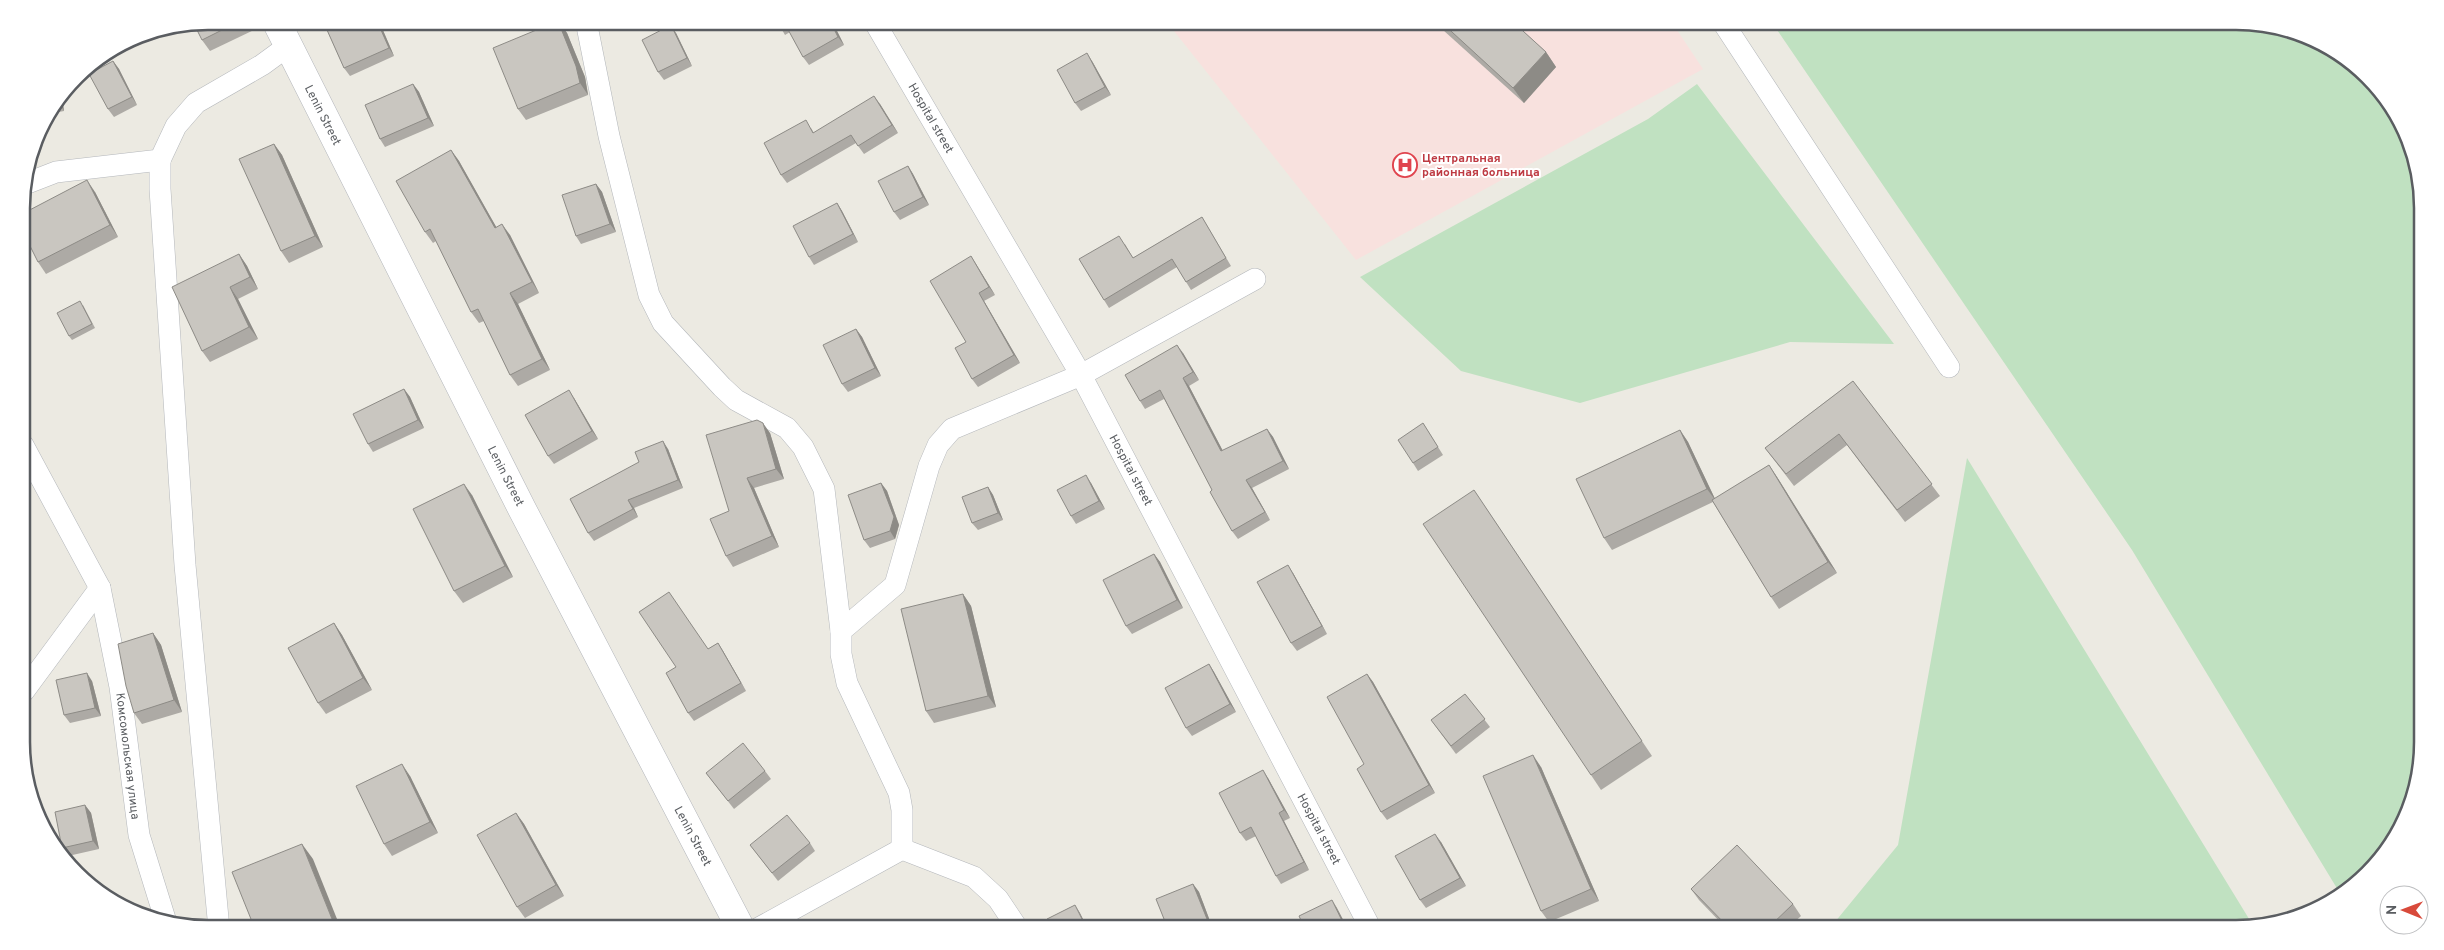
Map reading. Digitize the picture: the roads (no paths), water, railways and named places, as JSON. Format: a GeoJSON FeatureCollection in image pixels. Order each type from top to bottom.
{"type":"FeatureCollection","features":[{"type":"Feature","properties":{"kind":"street","name":"Lenin Street"},"geometry":{"type":"LineString","coordinates":[[280,30],[527,518],[737,920]]}},
{"type":"Feature","properties":{"kind":"street"},"geometry":{"type":"LineString","coordinates":[[588,30],[609,136],[649,295],[663,323],[736,400],[787,428],[803,447],[824,490],[841,631],[841,654],[847,683],[899,793],[902,810],[902,849]]}},
{"type":"Feature","properties":{"kind":"street","name":"Hospital street"},"geometry":{"type":"LineString","coordinates":[[879,30],[1081,375],[1367,920]]}},
{"type":"Feature","properties":{"kind":"street"},"geometry":{"type":"LineString","coordinates":[[1728,30],[1949,367]]}},
{"type":"Feature","properties":{"kind":"street"},"geometry":{"type":"LineString","coordinates":[[218,920],[185,566],[160,189],[160,160],[176,126],[196,104],[262,65],[288,46]]}},
{"type":"Feature","properties":{"kind":"street"},"geometry":{"type":"LineString","coordinates":[[32,181],[56,172],[160,160]]}},
{"type":"Feature","properties":{"kind":"street"},"geometry":{"type":"LineString","coordinates":[[841,631],[895,585],[929,466],[938,445],[947,434],[952,430],[1081,375],[1255,279]]}},
{"type":"Feature","properties":{"kind":"street","name":"Комсомольская улица"},"geometry":{"type":"LineString","coordinates":[[30,459],[100,588],[120,686],[138,835],[164,914]]}},
{"type":"Feature","properties":{"kind":"street"},"geometry":{"type":"LineString","coordinates":[[30,683],[100,588]]}},
{"type":"Feature","properties":{"kind":"street"},"geometry":{"type":"LineString","coordinates":[[773,920],[902,849]]}},
{"type":"Feature","properties":{"kind":"street"},"geometry":{"type":"LineString","coordinates":[[902,849],[974,877],[998,899],[1012,920]]}},
{"type":"Feature","properties":{"kind":"place","name":"Центральная районная больница"},"geometry":{"type":"Point","coordinates":[1405,165]}}]}
